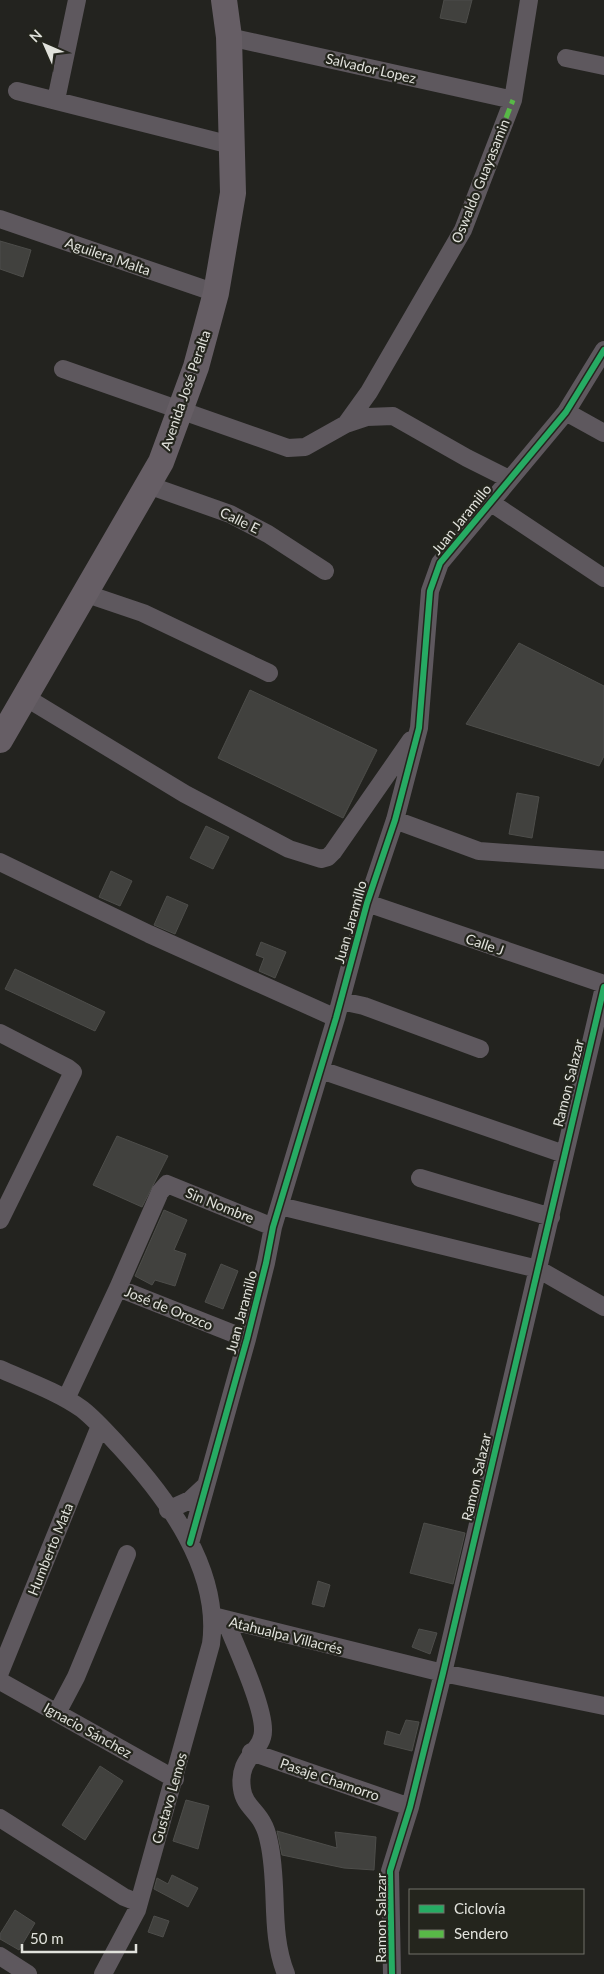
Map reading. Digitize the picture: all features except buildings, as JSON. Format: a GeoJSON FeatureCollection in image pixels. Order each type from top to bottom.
{"type":"FeatureCollection","features":[{"type":"Feature","properties":{"kind":"highway","name":"Avenida José Peralta"},"geometry":{"type":"LineString","coordinates":[[0,740],[161,462],[196,367],[216,293],[233,193],[229,36],[224,0]]}},
{"type":"Feature","properties":{"kind":"street"},"geometry":{"type":"LineString","coordinates":[[56,100],[77,0]]}},
{"type":"Feature","properties":{"kind":"street","name":"Oswaldo Guayasamin"},"geometry":{"type":"LineString","coordinates":[[346,424],[369,392],[463,230],[513,100],[529,0]]}},
{"type":"Feature","properties":{"kind":"street","name":"Salvador Lopez"},"geometry":{"type":"LineString","coordinates":[[229,36],[513,100]]}},
{"type":"Feature","properties":{"kind":"street"},"geometry":{"type":"LineString","coordinates":[[566,58],[604,66]]}},
{"type":"Feature","properties":{"kind":"street"},"geometry":{"type":"LineString","coordinates":[[17,91],[231,145]]}},
{"type":"Feature","properties":{"kind":"street","name":"Aguilera Malta"},"geometry":{"type":"LineString","coordinates":[[0,219],[216,293]]}},
{"type":"Feature","properties":{"kind":"street","name":"Juan Jaramillo"},"geometry":{"type":"LineString","coordinates":[[190,1543],[204,1487],[247,1339],[266,1264],[273,1227],[341,1001],[366,903],[395,820],[419,728],[430,591],[440,563],[566,412],[604,350]]}},
{"type":"Feature","properties":{"kind":"street"},"geometry":{"type":"LineString","coordinates":[[62,369],[288,448],[305,447],[346,424],[367,417],[393,416],[467,458],[509,479]]}},
{"type":"Feature","properties":{"kind":"street"},"geometry":{"type":"LineString","coordinates":[[566,412],[604,433]]}},
{"type":"Feature","properties":{"kind":"street","name":"Calle E"},"geometry":{"type":"LineString","coordinates":[[148,485],[230,514],[268,534],[325,571]]}},
{"type":"Feature","properties":{"kind":"street"},"geometry":{"type":"LineString","coordinates":[[490,502],[604,578]]}},
{"type":"Feature","properties":{"kind":"street"},"geometry":{"type":"LineString","coordinates":[[84,593],[144,613],[269,674]]}},
{"type":"Feature","properties":{"kind":"street"},"geometry":{"type":"LineString","coordinates":[[25,697],[185,794],[290,849],[321,859],[328,857],[333,852],[419,728]]}},
{"type":"Feature","properties":{"kind":"street"},"geometry":{"type":"LineString","coordinates":[[395,820],[479,851],[604,860]]}},
{"type":"Feature","properties":{"kind":"street"},"geometry":{"type":"LineString","coordinates":[[0,862],[149,934],[336,1018]]}},
{"type":"Feature","properties":{"kind":"street","name":"Calle J"},"geometry":{"type":"LineString","coordinates":[[366,903],[604,986]]}},
{"type":"Feature","properties":{"kind":"street","name":"Ramon Salazar"},"geometry":{"type":"LineString","coordinates":[[392,1974],[390,1871],[410,1806],[443,1673],[604,986]]}},
{"type":"Feature","properties":{"kind":"street"},"geometry":{"type":"LineString","coordinates":[[341,1001],[364,1006],[480,1049]]}},
{"type":"Feature","properties":{"kind":"street"},"geometry":{"type":"LineString","coordinates":[[0,1033],[73,1072],[0,1220]]}},
{"type":"Feature","properties":{"kind":"street"},"geometry":{"type":"LineString","coordinates":[[321,1070],[564,1154]]}},
{"type":"Feature","properties":{"kind":"street"},"geometry":{"type":"LineString","coordinates":[[420,1178],[551,1217]]}},
{"type":"Feature","properties":{"kind":"street","name":"Sin Nombre"},"geometry":{"type":"LineString","coordinates":[[118,1288],[160,1192],[167,1184],[273,1227]]}},
{"type":"Feature","properties":{"kind":"street"},"geometry":{"type":"LineString","coordinates":[[280,1206],[538,1269],[604,1307]]}},
{"type":"Feature","properties":{"kind":"street"},"geometry":{"type":"LineString","coordinates":[[66,1399],[118,1288]]}},
{"type":"Feature","properties":{"kind":"street","name":"José de Orozco"},"geometry":{"type":"LineString","coordinates":[[118,1288],[247,1339]]}},
{"type":"Feature","properties":{"kind":"street","name":"Atahualpa Villacrés"},"geometry":{"type":"LineString","coordinates":[[0,1369],[66,1399],[100,1426],[145,1474],[190,1543],[219,1618],[443,1673],[604,1706]]}},
{"type":"Feature","properties":{"kind":"street","name":"Humberto Mata"},"geometry":{"type":"LineString","coordinates":[[0,1672],[100,1426]]}},
{"type":"Feature","properties":{"kind":"street"},"geometry":{"type":"LineString","coordinates":[[168,1510],[190,1500],[204,1487]]}},
{"type":"Feature","properties":{"kind":"street"},"geometry":{"type":"LineString","coordinates":[[57,1713],[80,1668],[127,1554]]}},
{"type":"Feature","properties":{"kind":"street"},"geometry":{"type":"LineString","coordinates":[[219,1618],[258,1704],[263,1731],[260,1744],[251,1752],[243,1766],[241,1788],[245,1802],[263,1823],[269,1843],[278,1955],[286,1974]]}},
{"type":"Feature","properties":{"kind":"street","name":"Gustavo Lemos"},"geometry":{"type":"LineString","coordinates":[[103,1974],[139,1903],[219,1618]]}},
{"type":"Feature","properties":{"kind":"street","name":"Ignacio Sánchez"},"geometry":{"type":"LineString","coordinates":[[0,1681],[175,1778]]}},
{"type":"Feature","properties":{"kind":"street","name":"Pasaje Chamorro"},"geometry":{"type":"LineString","coordinates":[[251,1752],[410,1806]]}},
{"type":"Feature","properties":{"kind":"street"},"geometry":{"type":"LineString","coordinates":[[0,1818],[124,1897],[139,1903]]}},
{"type":"Feature","properties":{"kind":"street"},"geometry":{"type":"LineString","coordinates":[[0,1956],[28,1974]]}},
{"type":"Feature","properties":{"kind":"marked path"},"geometry":{"type":"LineString","coordinates":[[463,230],[513,100]]}},
{"type":"Feature","properties":{"kind":"cycle path"},"geometry":{"type":"LineString","coordinates":[[190,1543],[247,1339],[273,1227],[336,1018],[367,903],[395,820],[419,728],[430,591],[440,563],[566,412],[604,350]]}},
{"type":"Feature","properties":{"kind":"cycle path"},"geometry":{"type":"LineString","coordinates":[[392,1974],[390,1871],[410,1807],[443,1673],[604,987]]}}]}
